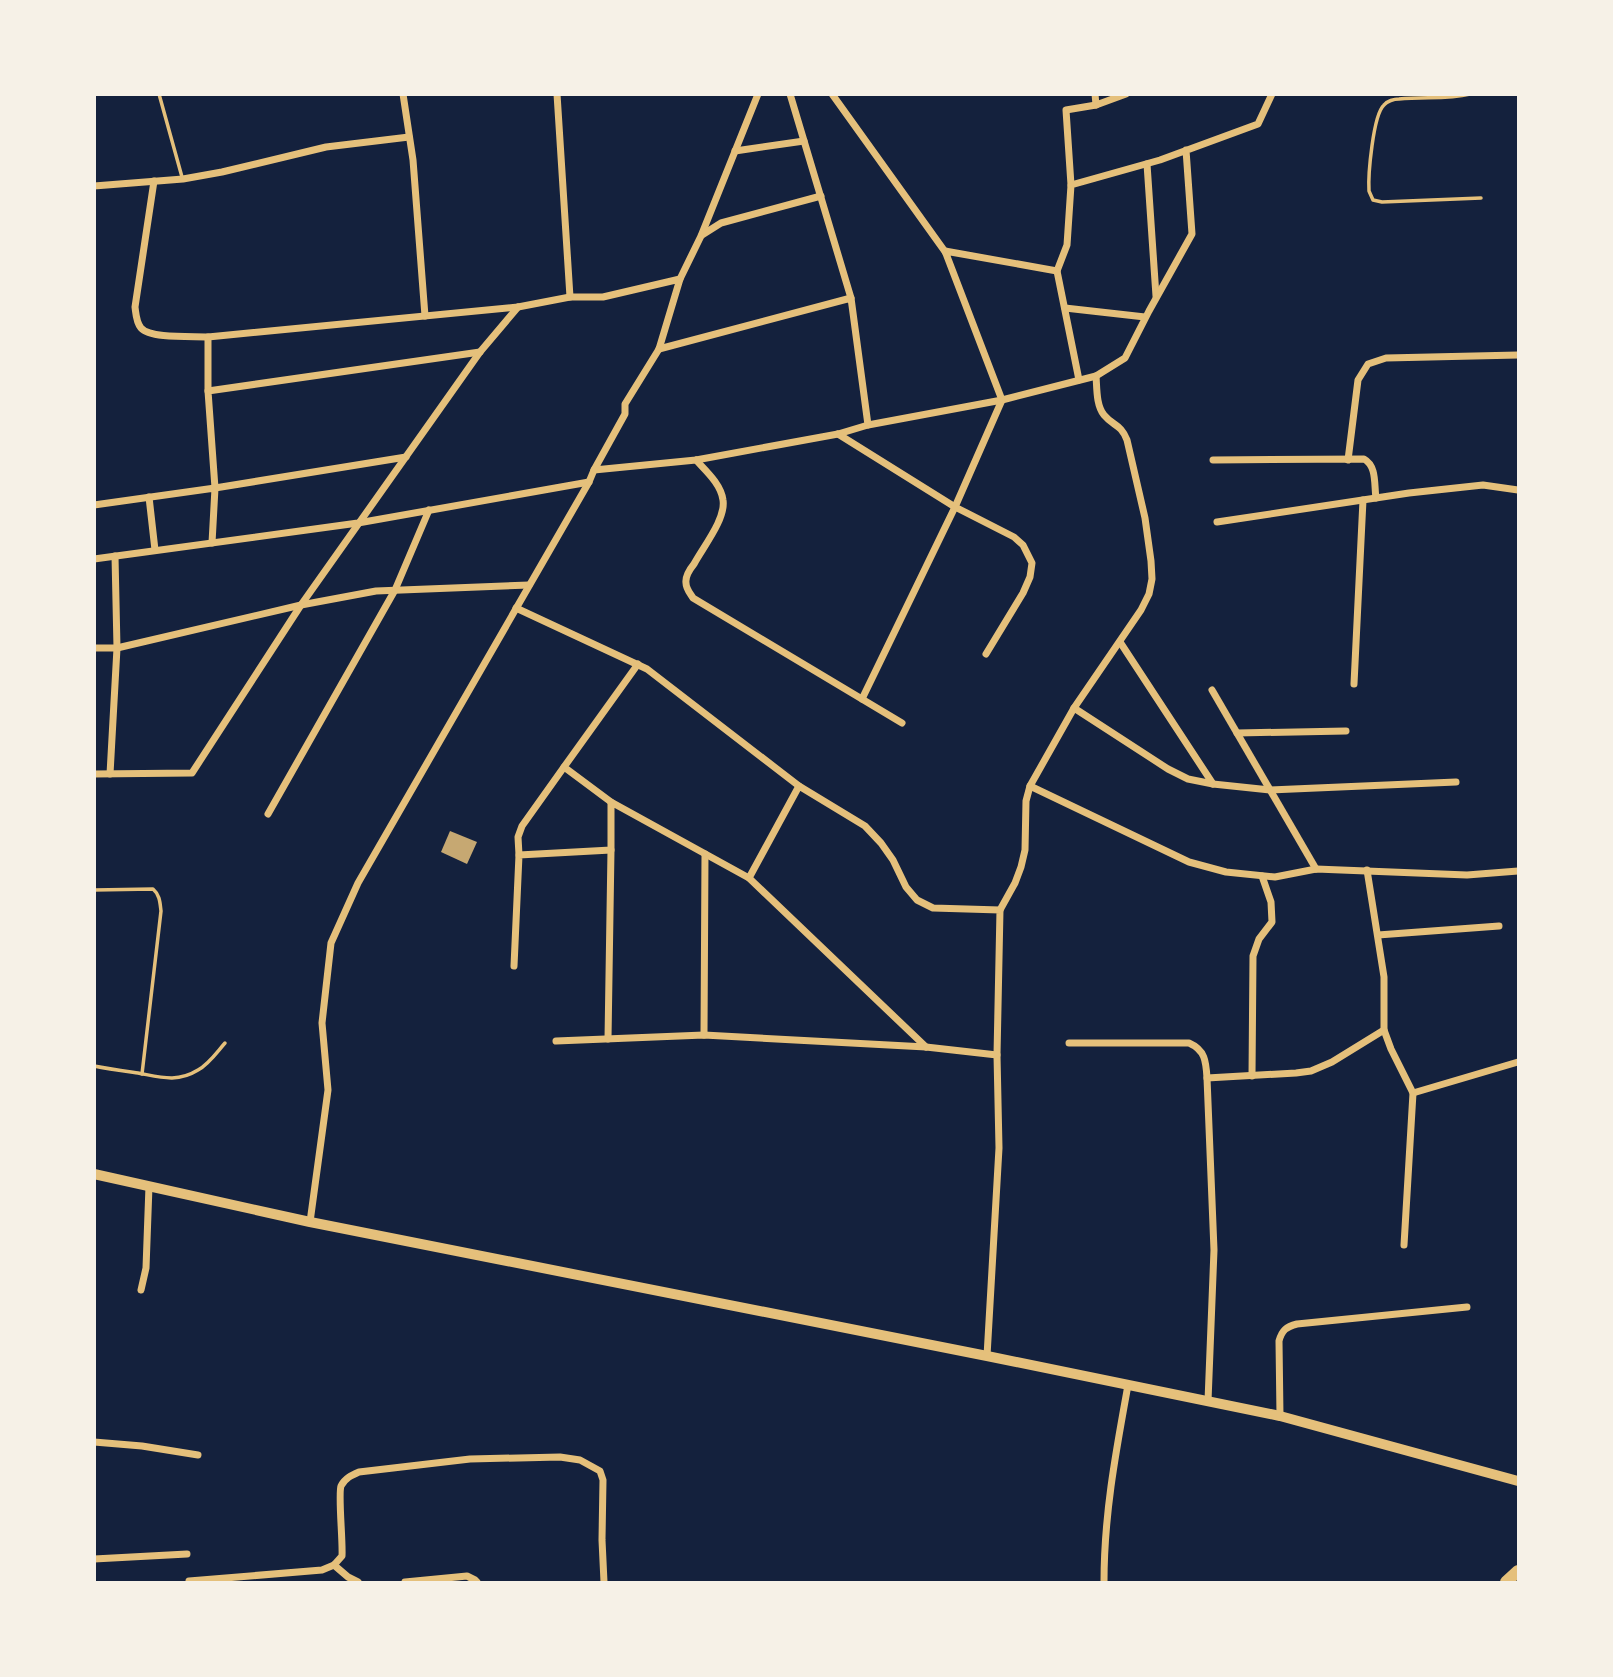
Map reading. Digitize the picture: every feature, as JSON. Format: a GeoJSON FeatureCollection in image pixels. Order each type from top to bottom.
{"type":"FeatureCollection","features":[{"type":"Feature","properties":{"kind":"main road"},"geometry":{"type":"LineString","coordinates":[[1506,1583],[1518,1571]]}},
{"type":"Feature","properties":{"kind":"street"},"geometry":{"type":"LineString","coordinates":[[403,94],[413,160],[425,316]]}},
{"type":"Feature","properties":{"kind":"street"},"geometry":{"type":"LineString","coordinates":[[557,94],[570,297]]}},
{"type":"Feature","properties":{"kind":"street"},"geometry":{"type":"LineString","coordinates":[[310,1222],[328,1090],[322,1023],[331,943],[358,883],[589,482],[625,414],[625,404],[659,349],[680,279],[701,236],[758,94]]}},
{"type":"Feature","properties":{"kind":"street"},"geometry":{"type":"LineString","coordinates":[[790,94],[851,298],[868,425]]}},
{"type":"Feature","properties":{"kind":"street"},"geometry":{"type":"LineString","coordinates":[[832,94],[947,256]]}},
{"type":"Feature","properties":{"kind":"street"},"geometry":{"type":"LineString","coordinates":[[1095,94],[1096,105]]}},
{"type":"Feature","properties":{"kind":"street"},"geometry":{"type":"LineString","coordinates":[[1079,380],[1057,271],[1067,245],[1071,185],[1066,110],[1096,105],[1126,94]]}},
{"type":"Feature","properties":{"kind":"street"},"geometry":{"type":"LineString","coordinates":[[1071,185],[1147,164],[1258,124],[1272,94]]}},
{"type":"Feature","properties":{"kind":"street"},"geometry":{"type":"LineString","coordinates":[[94,186],[183,179],[326,147],[409,137]]}},
{"type":"Feature","properties":{"kind":"street"},"geometry":{"type":"LineString","coordinates":[[735,151],[804,141]]}},
{"type":"Feature","properties":{"kind":"street"},"geometry":{"type":"LineString","coordinates":[[594,470],[696,460],[838,434],[868,425],[1002,400],[1096,376],[1125,358],[1192,234],[1186,150]]}},
{"type":"Feature","properties":{"kind":"street"},"geometry":{"type":"LineString","coordinates":[[1147,164],[1156,297]]}},
{"type":"Feature","properties":{"kind":"street"},"geometry":{"type":"LineString","coordinates":[[154,181],[135,307],[140,327],[155,335],[208,337],[518,307],[570,297],[603,297],[680,279]]}},
{"type":"Feature","properties":{"kind":"street"},"geometry":{"type":"LineString","coordinates":[[701,236],[721,223],[821,196]]}},
{"type":"Feature","properties":{"kind":"street"},"geometry":{"type":"LineString","coordinates":[[862,699],[955,507],[1002,400],[945,251],[1057,271]]}},
{"type":"Feature","properties":{"kind":"street"},"geometry":{"type":"LineString","coordinates":[[659,349],[851,298]]}},
{"type":"Feature","properties":{"kind":"street"},"geometry":{"type":"LineString","coordinates":[[94,774],[192,773],[358,523],[480,352],[518,307]]}},
{"type":"Feature","properties":{"kind":"street"},"geometry":{"type":"LineString","coordinates":[[1065,308],[1145,317]]}},
{"type":"Feature","properties":{"kind":"street"},"geometry":{"type":"LineString","coordinates":[[208,337],[208,390],[215,488],[212,542]]}},
{"type":"Feature","properties":{"kind":"street"},"geometry":{"type":"LineString","coordinates":[[208,390],[480,352]]}},
{"type":"Feature","properties":{"kind":"street"},"geometry":{"type":"LineString","coordinates":[[1348,460],[1358,380],[1368,364],[1386,358],[1518,355]]}},
{"type":"Feature","properties":{"kind":"street"},"geometry":{"type":"LineString","coordinates":[[987,1356],[999,1148],[999,910],[1021,867],[1025,850],[1026,801],[1030,786],[1074,708],[1141,610],[1149,594],[1152,579],[1145,518],[1127,440],[1124,432],[1102,412],[1096,376]]}},
{"type":"Feature","properties":{"kind":"street"},"geometry":{"type":"LineString","coordinates":[[838,434],[955,507],[1014,537],[1024,545],[1032,563],[1030,577],[986,654]]}},
{"type":"Feature","properties":{"kind":"street"},"geometry":{"type":"LineString","coordinates":[[94,505],[407,457]]}},
{"type":"Feature","properties":{"kind":"street"},"geometry":{"type":"LineString","coordinates":[[1213,460],[1364,459],[1370,463],[1373,470],[1376,498]]}},
{"type":"Feature","properties":{"kind":"street"},"geometry":{"type":"LineString","coordinates":[[696,460],[717,485],[723,506],[718,523],[689,572],[686,583],[688,592],[693,598],[902,723]]}},
{"type":"Feature","properties":{"kind":"street"},"geometry":{"type":"LineString","coordinates":[[94,559],[358,523],[589,482]]}},
{"type":"Feature","properties":{"kind":"street"},"geometry":{"type":"LineString","coordinates":[[1217,522],[1483,485],[1518,490]]}},
{"type":"Feature","properties":{"kind":"street"},"geometry":{"type":"LineString","coordinates":[[149,498],[155,550]]}},
{"type":"Feature","properties":{"kind":"street"},"geometry":{"type":"LineString","coordinates":[[1354,684],[1363,500]]}},
{"type":"Feature","properties":{"kind":"street"},"geometry":{"type":"LineString","coordinates":[[268,814],[395,590],[429,510]]}},
{"type":"Feature","properties":{"kind":"street"},"geometry":{"type":"LineString","coordinates":[[110,774],[117,648],[114,556]]}},
{"type":"Feature","properties":{"kind":"street"},"geometry":{"type":"LineString","coordinates":[[94,648],[117,648],[376,591],[530,585]]}},
{"type":"Feature","properties":{"kind":"street"},"geometry":{"type":"LineString","coordinates":[[516,608],[647,668],[799,786],[865,825],[881,842],[906,887],[917,900],[933,908],[999,910]]}},
{"type":"Feature","properties":{"kind":"street"},"geometry":{"type":"LineString","coordinates":[[1120,642],[1213,783]]}},
{"type":"Feature","properties":{"kind":"street"},"geometry":{"type":"LineString","coordinates":[[514,966],[519,837],[522,826],[638,664]]}},
{"type":"Feature","properties":{"kind":"street"},"geometry":{"type":"LineString","coordinates":[[1212,690],[1316,869]]}},
{"type":"Feature","properties":{"kind":"street"},"geometry":{"type":"LineString","coordinates":[[1074,708],[1188,779],[1270,790],[1456,782]]}},
{"type":"Feature","properties":{"kind":"street"},"geometry":{"type":"LineString","coordinates":[[1237,733],[1346,731]]}},
{"type":"Feature","properties":{"kind":"street"},"geometry":{"type":"LineString","coordinates":[[564,767],[611,802],[749,878],[926,1047]]}},
{"type":"Feature","properties":{"kind":"street"},"geometry":{"type":"LineString","coordinates":[[749,878],[799,786]]}},
{"type":"Feature","properties":{"kind":"street"},"geometry":{"type":"LineString","coordinates":[[1030,786],[1189,862],[1226,872],[1275,877],[1316,869],[1466,875],[1518,871]]}},
{"type":"Feature","properties":{"kind":"street"},"geometry":{"type":"LineString","coordinates":[[608,1039],[611,802]]}},
{"type":"Feature","properties":{"kind":"street"},"geometry":{"type":"LineString","coordinates":[[519,855],[611,850]]}},
{"type":"Feature","properties":{"kind":"street"},"geometry":{"type":"LineString","coordinates":[[704,1035],[705,854]]}},
{"type":"Feature","properties":{"kind":"street"},"geometry":{"type":"LineString","coordinates":[[1367,870],[1384,977],[1384,1030],[1413,1093],[1404,1245]]}},
{"type":"Feature","properties":{"kind":"street"},"geometry":{"type":"LineString","coordinates":[[1251,1076],[1253,956],[1259,939],[1272,922],[1271,902],[1262,876]]}},
{"type":"Feature","properties":{"kind":"street"},"geometry":{"type":"LineString","coordinates":[[1378,935],[1499,926]]}},
{"type":"Feature","properties":{"kind":"street"},"geometry":{"type":"LineString","coordinates":[[1207,1078],[1296,1073],[1322,1067],[1384,1030]]}},
{"type":"Feature","properties":{"kind":"street"},"geometry":{"type":"LineString","coordinates":[[556,1041],[704,1035],[926,1047],[997,1055]]}},
{"type":"Feature","properties":{"kind":"street"},"geometry":{"type":"LineString","coordinates":[[1069,1043],[1189,1043],[1198,1047],[1204,1056],[1214,1250],[1208,1401]]}},
{"type":"Feature","properties":{"kind":"street"},"geometry":{"type":"LineString","coordinates":[[1413,1093],[1518,1062]]}},
{"type":"Feature","properties":{"kind":"street"},"geometry":{"type":"LineString","coordinates":[[94,1174],[310,1222],[1280,1416],[1518,1481]]}},
{"type":"Feature","properties":{"kind":"street"},"geometry":{"type":"LineString","coordinates":[[141,1290],[146,1268],[149,1186]]}},
{"type":"Feature","properties":{"kind":"street"},"geometry":{"type":"LineString","coordinates":[[1280,1416],[1279,1341],[1287,1327],[1467,1307]]}},
{"type":"Feature","properties":{"kind":"street"},"geometry":{"type":"LineString","coordinates":[[1104,1583],[1109,1490],[1128,1385]]}},
{"type":"Feature","properties":{"kind":"street"},"geometry":{"type":"LineString","coordinates":[[94,1442],[198,1455]]}},
{"type":"Feature","properties":{"kind":"street"},"geometry":{"type":"LineString","coordinates":[[189,1581],[322,1570],[334,1565],[342,1556],[340,1488],[346,1478],[359,1472],[470,1459],[560,1457],[580,1460],[600,1471],[603,1480],[604,1583]]}},
{"type":"Feature","properties":{"kind":"street"},"geometry":{"type":"LineString","coordinates":[[94,1559],[187,1554]]}},
{"type":"Feature","properties":{"kind":"street"},"geometry":{"type":"LineString","coordinates":[[334,1565],[358,1583]]}},
{"type":"Feature","properties":{"kind":"street"},"geometry":{"type":"LineString","coordinates":[[405,1583],[467,1576],[477,1583]]}},
{"type":"Feature","properties":{"kind":"lane"},"geometry":{"type":"LineString","coordinates":[[159,94],[183,179]]}},
{"type":"Feature","properties":{"kind":"lane"},"geometry":{"type":"LineString","coordinates":[[1471,94],[1442,99],[1400,99],[1384,104],[1376,119],[1368,191],[1373,200],[1382,202],[1480,198]]}},
{"type":"Feature","properties":{"kind":"lane"},"geometry":{"type":"LineString","coordinates":[[94,890],[153,889],[160,901],[142,1074]]}},
{"type":"Feature","properties":{"kind":"lane"},"geometry":{"type":"LineString","coordinates":[[94,1066],[161,1079],[180,1077],[195,1072],[206,1064],[225,1043]]}},
{"type":"Feature","properties":{"kind":"building"},"geometry":{"type":"Polygon","coordinates":[[[450,831],[477,842],[467,864],[441,852],[450,831]]]}}]}
